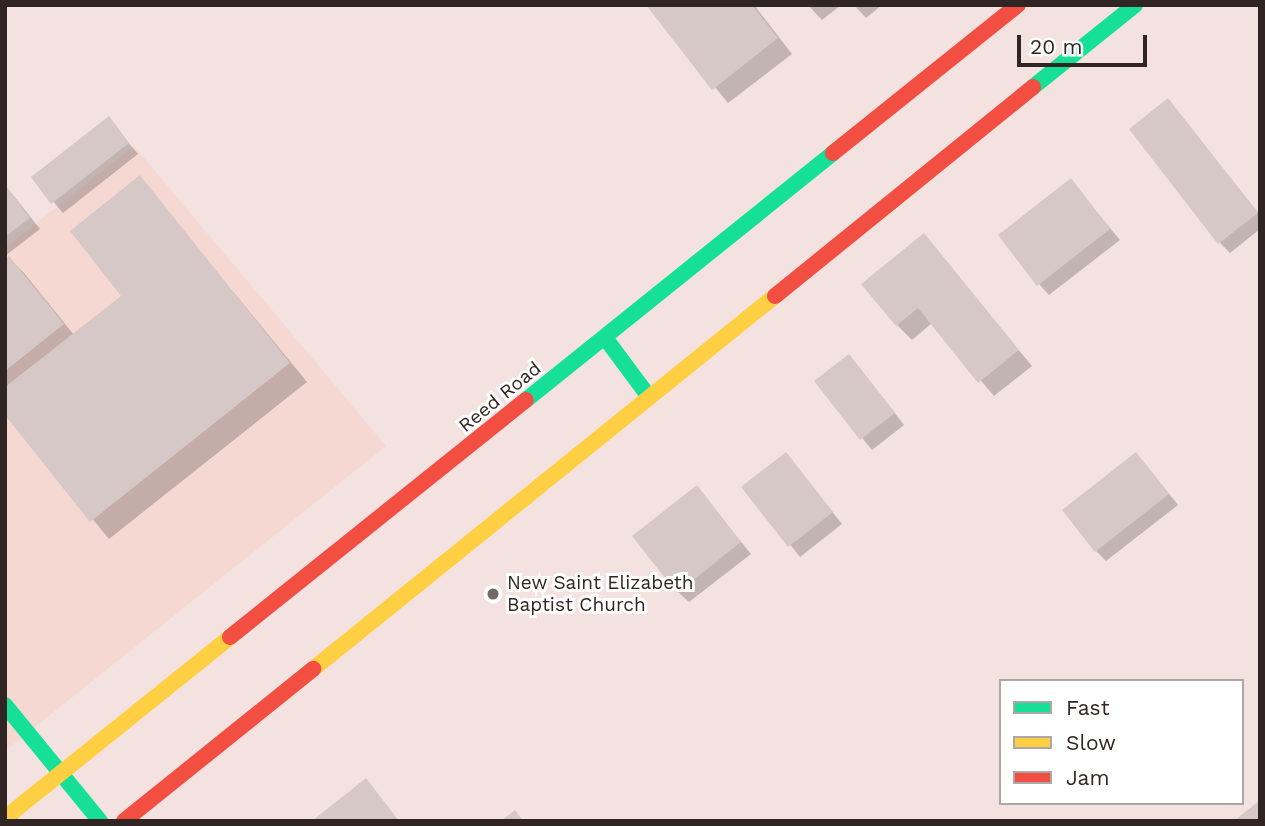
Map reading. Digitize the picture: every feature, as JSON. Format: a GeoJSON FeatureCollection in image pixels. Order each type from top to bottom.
{"type":"FeatureCollection","features":[{"type":"Feature","properties":{"kind":"street","name":"Reed Road"},"geometry":{"type":"LineString","coordinates":[[7,818],[1018,5]]}},
{"type":"Feature","properties":{"kind":"street"},"geometry":{"type":"LineString","coordinates":[[124,821],[1135,5]]}},
{"type":"Feature","properties":{"kind":"street"},"geometry":{"type":"LineString","coordinates":[[606,339],[649,397]]}},
{"type":"Feature","properties":{"kind":"street"},"geometry":{"type":"LineString","coordinates":[[5,705],[100,821]]}},
{"type":"Feature","properties":{"kind":"shaded area"},"geometry":{"type":"Polygon","coordinates":[[[134,146],[386,446],[5,751],[5,248],[134,146]]]}},
{"type":"Feature","properties":{"kind":"building"},"geometry":{"type":"Polygon","coordinates":[[[646,5],[752,5],[778,38],[712,90],[646,5]]]}},
{"type":"Feature","properties":{"kind":"building"},"geometry":{"type":"Polygon","coordinates":[[[1168,98],[1258,213],[1218,244],[1129,129],[1168,98]]]}},
{"type":"Feature","properties":{"kind":"building"},"geometry":{"type":"Polygon","coordinates":[[[109,116],[129,143],[51,204],[31,177],[109,116]]]}},
{"type":"Feature","properties":{"kind":"building"},"geometry":{"type":"Polygon","coordinates":[[[140,175],[290,363],[90,522],[5,415],[5,387],[121,296],[70,231],[140,175]]]}},
{"type":"Feature","properties":{"kind":"building"},"geometry":{"type":"Polygon","coordinates":[[[1071,178],[1110,229],[1037,286],[998,235],[1071,178]]]}},
{"type":"Feature","properties":{"kind":"building"},"geometry":{"type":"Polygon","coordinates":[[[5,185],[30,218],[5,237],[5,185]]]}},
{"type":"Feature","properties":{"kind":"building"},"geometry":{"type":"Polygon","coordinates":[[[924,233],[1019,350],[978,383],[918,308],[896,326],[861,284],[924,233]]]}},
{"type":"Feature","properties":{"kind":"building"},"geometry":{"type":"Polygon","coordinates":[[[9,256],[64,324],[5,371],[5,259],[9,256]]]}},
{"type":"Feature","properties":{"kind":"building"},"geometry":{"type":"Polygon","coordinates":[[[849,354],[895,413],[860,440],[814,381],[849,354]]]}},
{"type":"Feature","properties":{"kind":"building"},"geometry":{"type":"Polygon","coordinates":[[[786,452],[833,512],[788,547],[741,487],[786,452]]]}},
{"type":"Feature","properties":{"kind":"building"},"geometry":{"type":"Polygon","coordinates":[[[1136,452],[1169,494],[1095,552],[1062,510],[1136,452]]]}},
{"type":"Feature","properties":{"kind":"building"},"geometry":{"type":"Polygon","coordinates":[[[697,485],[741,542],[677,593],[632,536],[697,485]]]}},
{"type":"Feature","properties":{"kind":"building"},"geometry":{"type":"Polygon","coordinates":[[[366,778],[399,821],[312,821],[366,778]]]}},
{"type":"Feature","properties":{"kind":"building"},"geometry":{"type":"Polygon","coordinates":[[[1260,800],[1260,821],[1234,821],[1260,800]]]}},
{"type":"Feature","properties":{"kind":"building"},"geometry":{"type":"Polygon","coordinates":[[[515,810],[523,821],[501,821],[515,810]]]}},
{"type":"Feature","properties":{"kind":"traffic: fast"},"geometry":{"type":"LineString","coordinates":[[1033,87],[1135,5]]}},
{"type":"Feature","properties":{"kind":"traffic: fast"},"geometry":{"type":"LineString","coordinates":[[526,400],[833,153]]}},
{"type":"Feature","properties":{"kind":"traffic: fast"},"geometry":{"type":"LineString","coordinates":[[606,339],[649,397]]}},
{"type":"Feature","properties":{"kind":"traffic: fast"},"geometry":{"type":"LineString","coordinates":[[5,705],[100,821]]}},
{"type":"Feature","properties":{"kind":"traffic: fast"},"geometry":{"type":"LineString","coordinates":[[5,815],[10,821]]}},
{"type":"Feature","properties":{"kind":"traffic: slow"},"geometry":{"type":"LineString","coordinates":[[313,669],[775,296]]}},
{"type":"Feature","properties":{"kind":"traffic: slow"},"geometry":{"type":"LineString","coordinates":[[5,818],[230,637]]}},
{"type":"Feature","properties":{"kind":"traffic: jam"},"geometry":{"type":"LineString","coordinates":[[833,153],[1018,5]]}},
{"type":"Feature","properties":{"kind":"traffic: jam"},"geometry":{"type":"LineString","coordinates":[[775,296],[1033,87]]}},
{"type":"Feature","properties":{"kind":"traffic: jam"},"geometry":{"type":"LineString","coordinates":[[230,637],[526,400]]}},
{"type":"Feature","properties":{"kind":"traffic: jam"},"geometry":{"type":"LineString","coordinates":[[124,821],[313,669]]}},
{"type":"Feature","properties":{"kind":"place","name":"New Saint Elizabeth Baptist Church"},"geometry":{"type":"Point","coordinates":[493,594]}}]}
